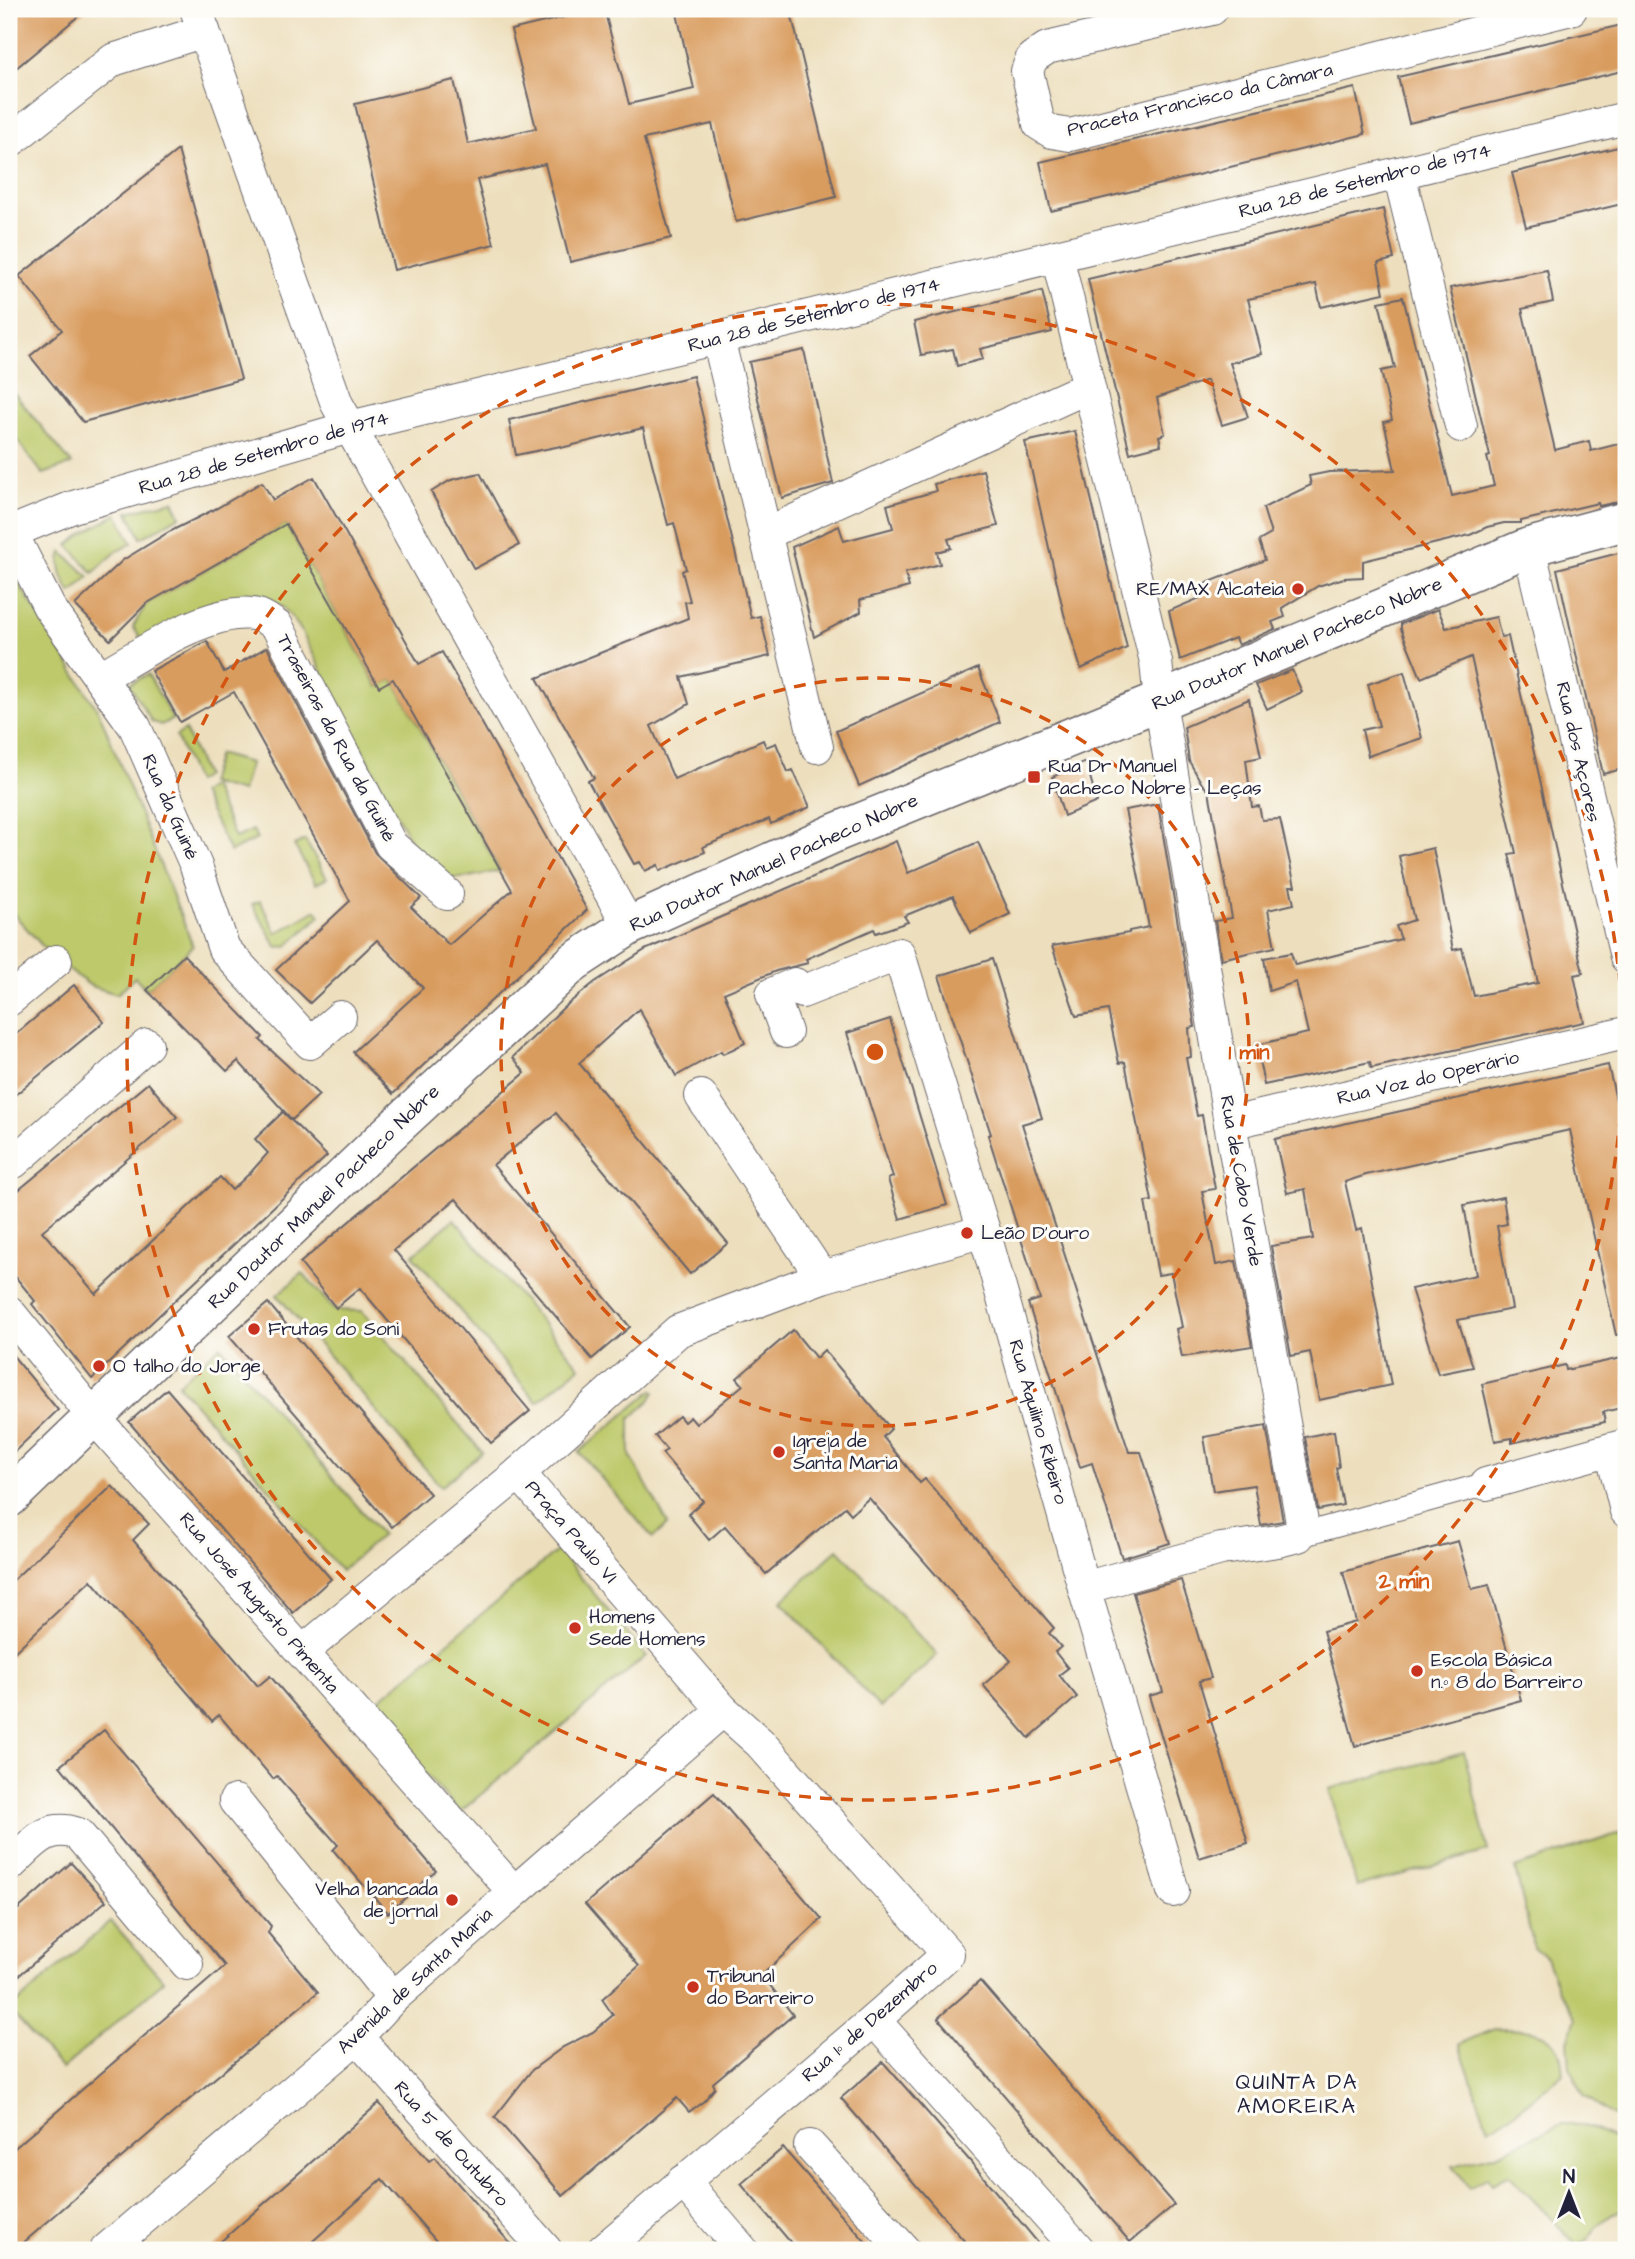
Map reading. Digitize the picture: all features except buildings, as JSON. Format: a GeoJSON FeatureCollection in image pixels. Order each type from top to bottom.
{"type":"FeatureCollection","features":[{"type":"Feature","properties":{"kind":"street","name":"Praceta Francisco da Câmara"},"geometry":{"type":"LineString","coordinates":[[1212,9],[1047,48],[1032,58],[1027,71],[1039,124],[1052,132],[1070,135],[1566,9]]}},
{"type":"Feature","properties":{"kind":"street"},"geometry":{"type":"LineString","coordinates":[[9,142],[113,60],[200,20],[337,404],[629,926]]}},
{"type":"Feature","properties":{"kind":"street","name":"Rua 28 de Setembro de 1974"},"geometry":{"type":"LineString","coordinates":[[10,532],[73,507],[350,427],[1626,118]]}},
{"type":"Feature","properties":{"kind":"street"},"geometry":{"type":"LineString","coordinates":[[1399,173],[1461,426]]}},
{"type":"Feature","properties":{"kind":"street","name":"Rua de Cabo Verde"},"geometry":{"type":"LineString","coordinates":[[1057,256],[1156,662],[1160,701],[1230,1123],[1302,1522],[1298,1536]]}},
{"type":"Feature","properties":{"kind":"street"},"geometry":{"type":"LineString","coordinates":[[718,338],[817,747]]}},
{"type":"Feature","properties":{"kind":"street"},"geometry":{"type":"LineString","coordinates":[[765,534],[1088,387]]}},
{"type":"Feature","properties":{"kind":"street","name":"Rua Doutor Manuel Pacheco Nobre"},"geometry":{"type":"LineString","coordinates":[[9,1498],[387,1135],[574,962],[629,926],[837,832],[1529,547],[1626,521]]}},
{"type":"Feature","properties":{"kind":"street","name":"Rua da Guiné"},"geometry":{"type":"LineString","coordinates":[[10,532],[50,607],[135,727],[196,866],[224,949],[310,1043],[340,1017]]}},
{"type":"Feature","properties":{"kind":"street","name":"Rua dos Açores"},"geometry":{"type":"LineString","coordinates":[[1529,547],[1626,957]]}},
{"type":"Feature","properties":{"kind":"street","name":"Traseiras da Rua da Guiné"},"geometry":{"type":"LineString","coordinates":[[101,677],[175,634],[222,615],[259,615],[276,626],[391,845],[447,894]]}},
{"type":"Feature","properties":{"kind":"street","name":"Rua Aquilino Ribeiro"},"geometry":{"type":"LineString","coordinates":[[786,1032],[772,993],[795,984],[802,992],[899,954],[984,1231],[1084,1588],[1173,1891]]}},
{"type":"Feature","properties":{"kind":"street"},"geometry":{"type":"LineString","coordinates":[[9,1000],[56,961]]}},
{"type":"Feature","properties":{"kind":"street","name":"Rua Voz do Operário"},"geometry":{"type":"LineString","coordinates":[[1230,1123],[1625,1041]]}},
{"type":"Feature","properties":{"kind":"street"},"geometry":{"type":"LineString","coordinates":[[15,1162],[147,1045]]}},
{"type":"Feature","properties":{"kind":"street"},"geometry":{"type":"LineString","coordinates":[[701,1096],[822,1277]]}},
{"type":"Feature","properties":{"kind":"street"},"geometry":{"type":"LineString","coordinates":[[519,1473],[678,1331],[822,1277],[984,1231]]}},
{"type":"Feature","properties":{"kind":"street","name":"Rua José Augusto Pimenta"},"geometry":{"type":"LineString","coordinates":[[10,1316],[94,1416],[513,1891]]}},
{"type":"Feature","properties":{"kind":"street"},"geometry":{"type":"LineString","coordinates":[[1084,1588],[1222,1549],[1298,1536],[1619,1447],[1626,1511]]}},
{"type":"Feature","properties":{"kind":"street","name":"Praça Paulo VI"},"geometry":{"type":"LineString","coordinates":[[302,1652],[519,1473],[723,1710]]}},
{"type":"Feature","properties":{"kind":"street","name":"Avenida de Santa Maria"},"geometry":{"type":"LineString","coordinates":[[106,2250],[357,2037],[393,1998],[723,1710]]}},
{"type":"Feature","properties":{"kind":"street","name":"Rua 1º de Dezembro"},"geometry":{"type":"LineString","coordinates":[[603,2250],[948,1954],[760,1743],[723,1710]]}},
{"type":"Feature","properties":{"kind":"street"},"geometry":{"type":"LineString","coordinates":[[235,1801],[393,1998]]}},
{"type":"Feature","properties":{"kind":"street"},"geometry":{"type":"LineString","coordinates":[[9,1866],[48,1832],[64,1829],[78,1834],[187,1964]]}},
{"type":"Feature","properties":{"kind":"street"},"geometry":{"type":"LineString","coordinates":[[874,2020],[1079,2250]]}},
{"type":"Feature","properties":{"kind":"street","name":"Rua 5 de Outubro"},"geometry":{"type":"LineString","coordinates":[[357,2037],[546,2250]]}},
{"type":"Feature","properties":{"kind":"street"},"geometry":{"type":"LineString","coordinates":[[810,2146],[904,2250]]}},
{"type":"Feature","properties":{"kind":"street"},"geometry":{"type":"LineString","coordinates":[[683,2181],[742,2250]]}},
{"type":"Feature","properties":{"kind":"green space"},"geometry":{"type":"Polygon","coordinates":[[[9,387],[72,464],[43,474],[9,430],[9,387]]]}},
{"type":"Feature","properties":{"kind":"green space"},"geometry":{"type":"Polygon","coordinates":[[[173,501],[180,516],[141,538],[128,512],[173,501]]]}},
{"type":"Feature","properties":{"kind":"green space"},"geometry":{"type":"Polygon","coordinates":[[[117,514],[132,543],[116,552],[93,573],[68,545],[117,514]]]}},
{"type":"Feature","properties":{"kind":"green space"},"geometry":{"type":"Polygon","coordinates":[[[286,524],[378,687],[393,679],[500,871],[463,878],[445,878],[418,856],[299,627],[284,608],[252,595],[204,612],[144,643],[133,627],[146,604],[286,524]]]}},
{"type":"Feature","properties":{"kind":"green space"},"geometry":{"type":"Polygon","coordinates":[[[62,552],[89,577],[71,593],[61,573],[62,552]]]}},
{"type":"Feature","properties":{"kind":"green space"},"geometry":{"type":"Polygon","coordinates":[[[9,575],[17,581],[99,712],[193,946],[147,990],[135,977],[117,994],[91,986],[56,961],[9,909],[9,575]]]}},
{"type":"Feature","properties":{"kind":"green space"},"geometry":{"type":"Polygon","coordinates":[[[148,674],[173,719],[161,725],[152,722],[129,684],[148,674]]]}},
{"type":"Feature","properties":{"kind":"green space"},"geometry":{"type":"Polygon","coordinates":[[[185,730],[205,776],[196,782],[176,736],[185,730]]]}},
{"type":"Feature","properties":{"kind":"green space"},"geometry":{"type":"Polygon","coordinates":[[[218,754],[250,763],[242,792],[209,783],[218,754]]]}},
{"type":"Feature","properties":{"kind":"green space"},"geometry":{"type":"Polygon","coordinates":[[[212,786],[235,838],[253,830],[257,839],[230,852],[201,793],[212,786]]]}},
{"type":"Feature","properties":{"kind":"green space"},"geometry":{"type":"Polygon","coordinates":[[[305,840],[327,878],[316,884],[294,845],[305,840]]]}},
{"type":"Feature","properties":{"kind":"green space"},"geometry":{"type":"Polygon","coordinates":[[[260,901],[277,933],[316,910],[320,916],[287,946],[277,947],[252,904],[260,901]]]}},
{"type":"Feature","properties":{"kind":"green space"},"geometry":{"type":"Polygon","coordinates":[[[454,1219],[580,1367],[537,1402],[413,1255],[454,1219]]]}},
{"type":"Feature","properties":{"kind":"green space"},"geometry":{"type":"Polygon","coordinates":[[[303,1273],[334,1310],[362,1311],[482,1452],[441,1487],[277,1295],[303,1273]]]}},
{"type":"Feature","properties":{"kind":"green space"},"geometry":{"type":"Polygon","coordinates":[[[220,1346],[382,1535],[341,1571],[178,1384],[220,1346]]]}},
{"type":"Feature","properties":{"kind":"green space"},"geometry":{"type":"Polygon","coordinates":[[[653,1390],[655,1392],[650,1400],[630,1419],[630,1455],[668,1524],[653,1538],[579,1452],[653,1390]]]}},
{"type":"Feature","properties":{"kind":"green space"},"geometry":{"type":"Polygon","coordinates":[[[838,1549],[937,1655],[880,1708],[781,1601],[838,1549]]]}},
{"type":"Feature","properties":{"kind":"green space"},"geometry":{"type":"Polygon","coordinates":[[[558,1550],[646,1656],[460,1812],[367,1710],[558,1550]]]}},
{"type":"Feature","properties":{"kind":"green space"},"geometry":{"type":"Polygon","coordinates":[[[1464,1752],[1488,1851],[1357,1887],[1329,1789],[1464,1752]]]}},
{"type":"Feature","properties":{"kind":"green space"},"geometry":{"type":"Polygon","coordinates":[[[1626,1831],[1626,2121],[1610,2114],[1584,2095],[1570,2069],[1568,2041],[1576,2018],[1559,1990],[1546,1958],[1534,1948],[1515,1868],[1626,1831]]]}},
{"type":"Feature","properties":{"kind":"green space"},"geometry":{"type":"Polygon","coordinates":[[[111,1921],[164,1981],[62,2069],[9,2010],[111,1921]]]}},
{"type":"Feature","properties":{"kind":"green space"},"geometry":{"type":"Polygon","coordinates":[[[1494,2029],[1531,2031],[1547,2037],[1559,2051],[1563,2074],[1510,2116],[1488,2129],[1459,2044],[1494,2029]]]}},
{"type":"Feature","properties":{"kind":"green space"},"geometry":{"type":"Polygon","coordinates":[[[1562,2124],[1582,2124],[1626,2144],[1626,2208],[1604,2221],[1578,2246],[1509,2175],[1492,2184],[1487,2177],[1469,2188],[1453,2165],[1496,2154],[1562,2124]]]}},
{"type":"Feature","properties":{"kind":"place","name":"RE/MAX Alcateia"},"geometry":{"type":"Point","coordinates":[1298,589]}},
{"type":"Feature","properties":{"kind":"place","name":"Rua Dr Manuel Pacheco Nobre - Leças"},"geometry":{"type":"Point","coordinates":[1034,777]}},
{"type":"Feature","properties":{"kind":"place","name":"Leão D'ouro"},"geometry":{"type":"Point","coordinates":[967,1233]}},
{"type":"Feature","properties":{"kind":"place","name":"Frutas do Soni"},"geometry":{"type":"Point","coordinates":[254,1329]}},
{"type":"Feature","properties":{"kind":"place","name":"O talho do Jorge"},"geometry":{"type":"Point","coordinates":[99,1366]}},
{"type":"Feature","properties":{"kind":"place","name":"Igreja de Santa Maria"},"geometry":{"type":"Point","coordinates":[779,1452]}},
{"type":"Feature","properties":{"kind":"place","name":"Homens Sede Homens"},"geometry":{"type":"Point","coordinates":[575,1628]}},
{"type":"Feature","properties":{"kind":"place","name":"Escola Básica n.º 8 do Barreiro"},"geometry":{"type":"Point","coordinates":[1417,1671]}},
{"type":"Feature","properties":{"kind":"place","name":"Velha bancada de jornal"},"geometry":{"type":"Point","coordinates":[452,1900]}},
{"type":"Feature","properties":{"kind":"place","name":"Tribunal do Barreiro"},"geometry":{"type":"Point","coordinates":[693,1987]}},
{"type":"Feature","properties":{"kind":"district","name":"QUINTA DA AMOREIRA"},"geometry":{"type":"Point","coordinates":[1297,2094]}}]}
